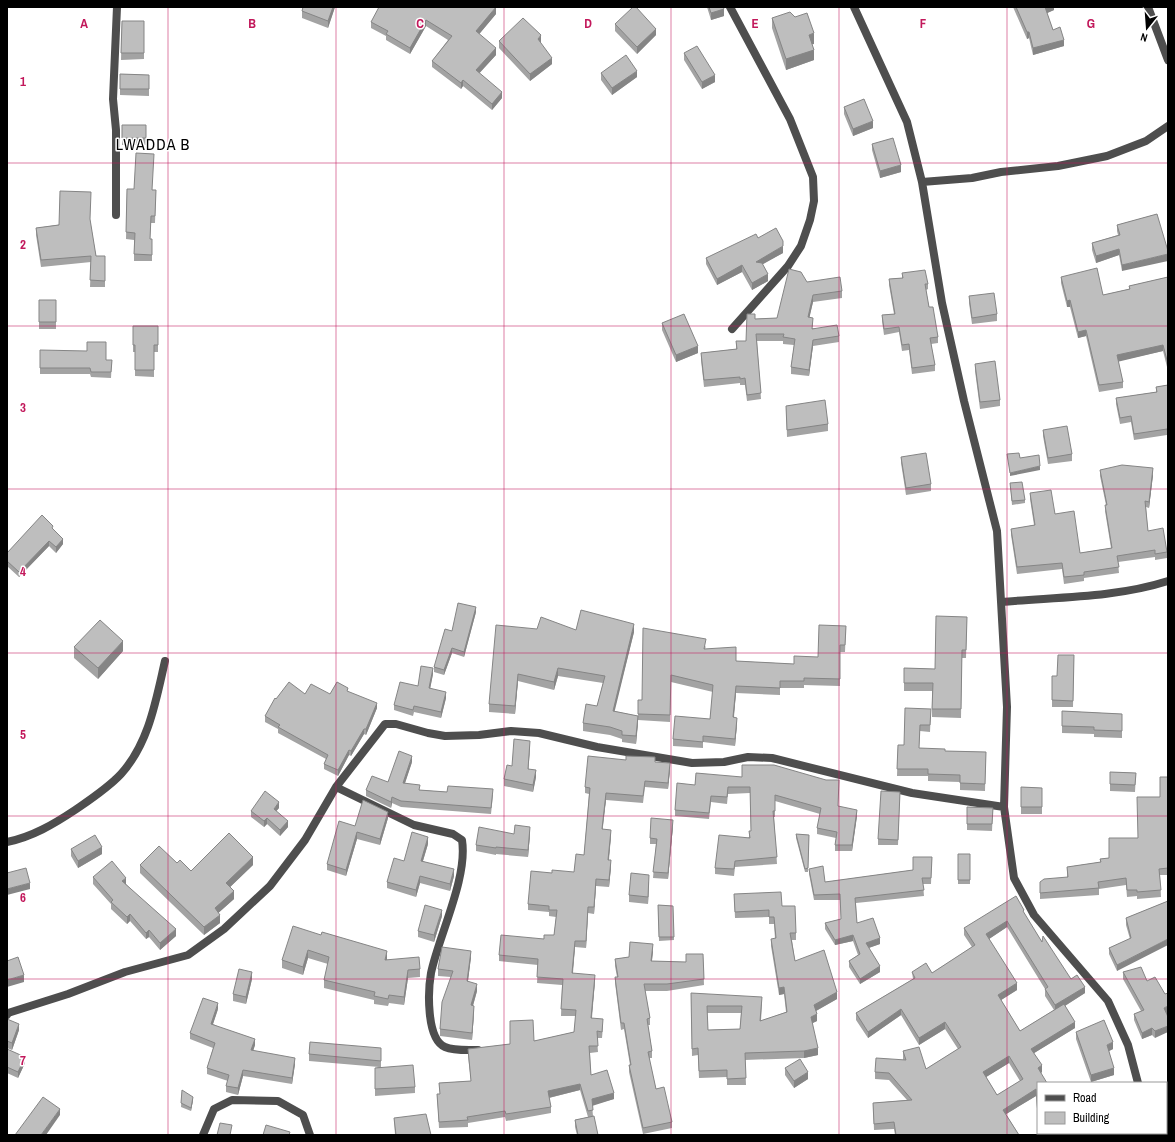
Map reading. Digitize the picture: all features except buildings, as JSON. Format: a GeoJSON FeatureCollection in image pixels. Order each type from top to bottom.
{"type":"FeatureCollection","features":[{"type":"Feature","properties":{"kind":"street"},"geometry":{"type":"LineString","coordinates":[[116,215],[116,130],[113,99],[117,7]]}},
{"type":"Feature","properties":{"kind":"street"},"geometry":{"type":"LineString","coordinates":[[730,7],[790,120],[813,176],[814,201],[810,220],[801,246],[788,266],[732,328]]}},
{"type":"Feature","properties":{"kind":"street"},"geometry":{"type":"LineString","coordinates":[[854,7],[907,122],[922,182],[942,303],[964,401],[997,532],[1007,707],[1004,807],[1014,878],[1034,915],[1108,1001],[1128,1044],[1138,1082]]}},
{"type":"Feature","properties":{"kind":"street"},"geometry":{"type":"LineString","coordinates":[[1148,7],[1168,60]]}},
{"type":"Feature","properties":{"kind":"street"},"geometry":{"type":"LineString","coordinates":[[922,182],[972,178],[1001,172],[1058,166],[1107,156],[1146,141],[1168,126]]}},
{"type":"Feature","properties":{"kind":"street"},"geometry":{"type":"LineString","coordinates":[[1001,602],[1113,592],[1155,585],[1168,581]]}},
{"type":"Feature","properties":{"kind":"street"},"geometry":{"type":"LineString","coordinates":[[7,842],[23,839],[56,823],[99,794],[121,774],[138,749],[151,718],[165,661]]}},
{"type":"Feature","properties":{"kind":"street"},"geometry":{"type":"LineString","coordinates":[[7,1015],[8,1013],[68,994],[125,972],[188,955],[224,929],[270,886],[305,840],[336,787],[385,724],[396,724],[445,736],[479,735],[511,731],[539,733],[597,747],[692,763],[724,762],[748,757],[772,758],[912,793],[1004,807]]}},
{"type":"Feature","properties":{"kind":"street"},"geometry":{"type":"LineString","coordinates":[[336,787],[414,825],[453,834],[462,840],[464,851],[461,870],[431,974],[430,1010],[433,1035],[444,1047],[463,1050],[482,1049]]}},
{"type":"Feature","properties":{"kind":"street"},"geometry":{"type":"LineString","coordinates":[[203,1135],[214,1109],[232,1100],[278,1101],[303,1115],[310,1135]]}},
{"type":"Feature","properties":{"kind":"district","name":"LWADDA B"},"geometry":{"type":"Point","coordinates":[153,144]}}]}
